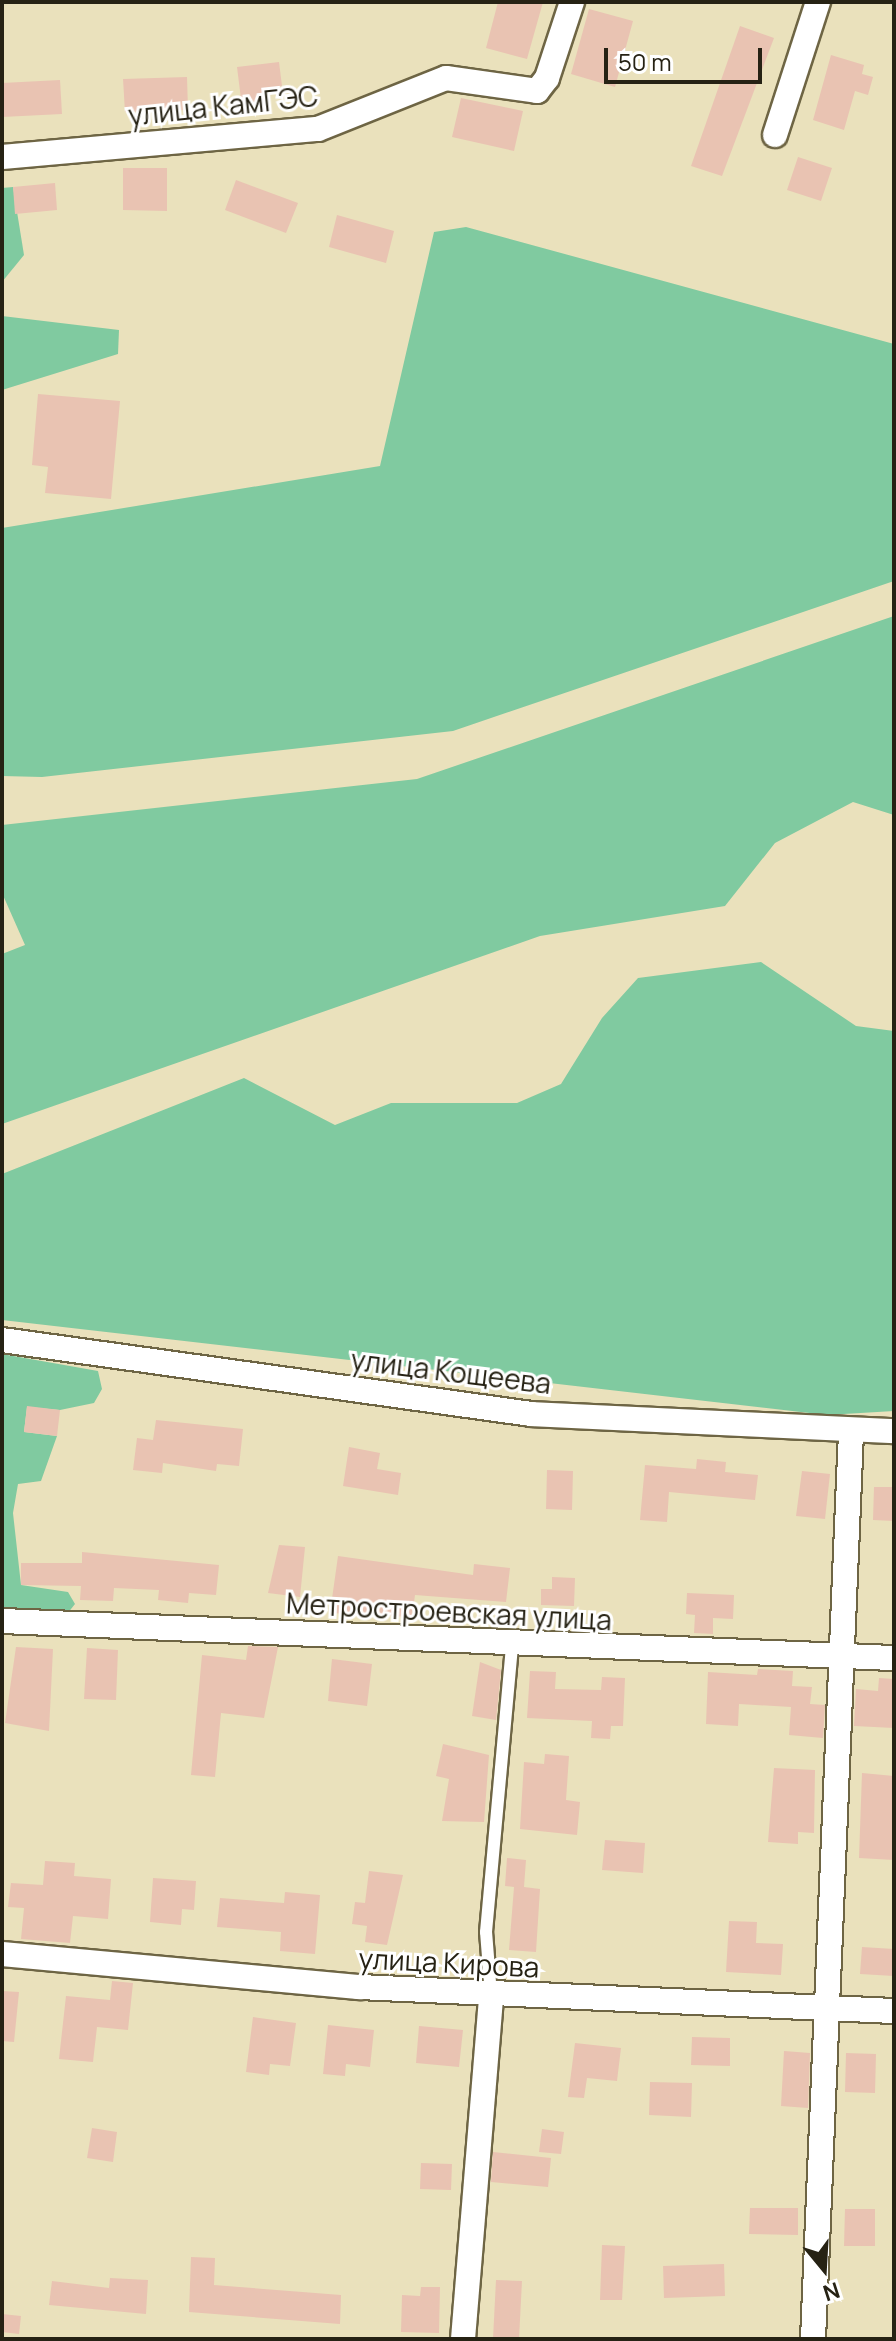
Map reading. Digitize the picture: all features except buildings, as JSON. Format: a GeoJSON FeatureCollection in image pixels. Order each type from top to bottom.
{"type":"FeatureCollection","features":[{"type":"Feature","properties":{"kind":"street","name":"улица КамГЭС"},"geometry":{"type":"LineString","coordinates":[[2,157],[318,129],[446,78],[537,91],[547,78],[572,2]]}},
{"type":"Feature","properties":{"kind":"street"},"geometry":{"type":"LineString","coordinates":[[775,135],[818,2]]}},
{"type":"Feature","properties":{"kind":"street","name":"улица Кощеева"},"geometry":{"type":"LineString","coordinates":[[2,1340],[531,1414],[851,1434],[894,1431]]}},
{"type":"Feature","properties":{"kind":"street"},"geometry":{"type":"LineString","coordinates":[[813,2339],[851,1434]]}},
{"type":"Feature","properties":{"kind":"street","name":"Метростроевская улица"},"geometry":{"type":"LineString","coordinates":[[2,1621],[512,1646],[894,1658]]}},
{"type":"Feature","properties":{"kind":"street","name":"улица Кирова"},"geometry":{"type":"LineString","coordinates":[[2,1954],[491,1995],[894,2011]]}},
{"type":"Feature","properties":{"kind":"street"},"geometry":{"type":"LineString","coordinates":[[463,2339],[491,1995]]}},
{"type":"Feature","properties":{"kind":"lane"},"geometry":{"type":"LineString","coordinates":[[491,1995],[486,1932],[512,1646]]}},
{"type":"Feature","properties":{"kind":"green space"},"geometry":{"type":"Polygon","coordinates":[[[13,187],[24,255],[2,282],[2,188],[13,187]]]}},
{"type":"Feature","properties":{"kind":"green space"},"geometry":{"type":"Polygon","coordinates":[[[466,227],[894,344],[894,581],[453,731],[42,777],[2,776],[2,528],[380,466],[434,232],[466,227]]]}},
{"type":"Feature","properties":{"kind":"green space"},"geometry":{"type":"Polygon","coordinates":[[[2,316],[119,330],[118,354],[2,390],[2,316]]]}},
{"type":"Feature","properties":{"kind":"green space"},"geometry":{"type":"Polygon","coordinates":[[[894,616],[894,815],[853,802],[775,843],[725,906],[540,936],[2,1124],[2,954],[25,945],[2,893],[2,825],[417,779],[894,616]]]}},
{"type":"Feature","properties":{"kind":"green space"},"geometry":{"type":"Polygon","coordinates":[[[761,962],[856,1026],[894,1031],[894,1411],[827,1415],[2,1320],[2,1174],[244,1078],[335,1125],[391,1103],[517,1103],[561,1084],[602,1018],[638,978],[761,962]]]}},
{"type":"Feature","properties":{"kind":"green space"},"geometry":{"type":"Polygon","coordinates":[[[2,1354],[98,1371],[102,1389],[94,1403],[60,1410],[27,1407],[24,1432],[57,1436],[41,1481],[18,1484],[13,1513],[21,1585],[68,1592],[75,1604],[67,1614],[2,1611],[2,1354]]]}}]}
